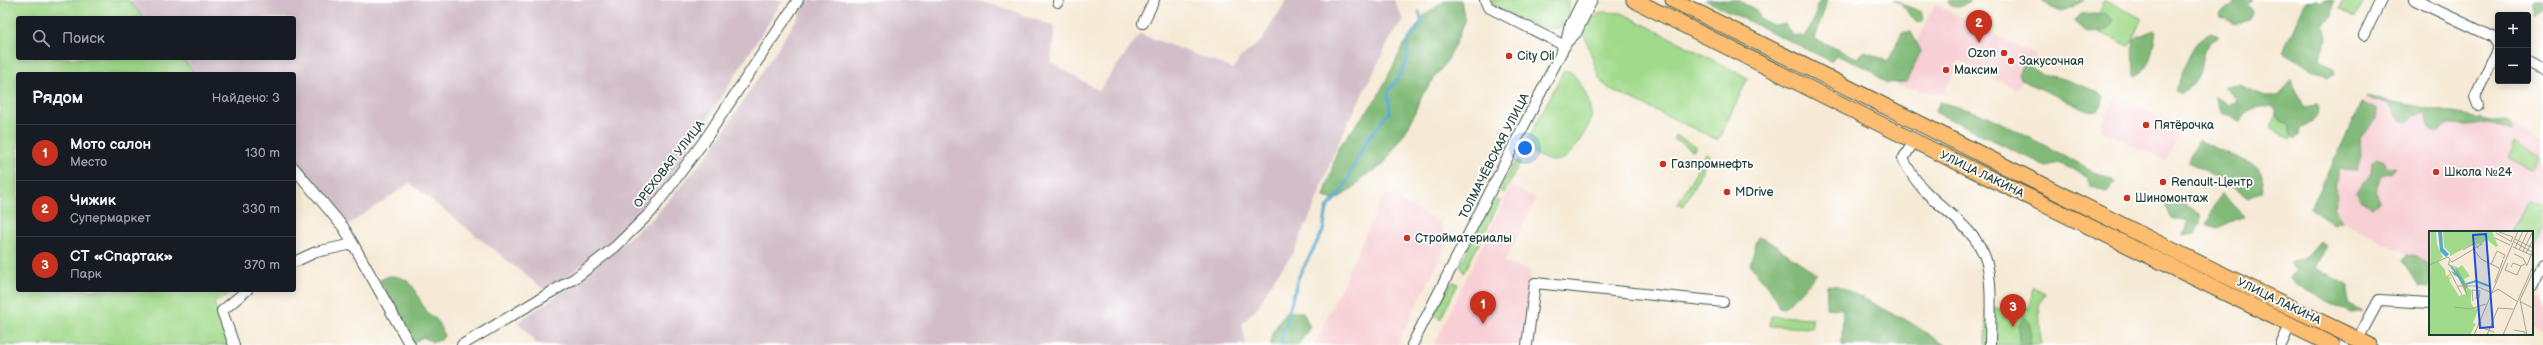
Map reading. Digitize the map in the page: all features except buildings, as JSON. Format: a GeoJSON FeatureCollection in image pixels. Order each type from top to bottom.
{"type":"FeatureCollection","features":[{"type":"Feature","properties":{"kind":"highway","name":"УЛИЦА ЛАКИНА"},"geometry":{"type":"LineString","coordinates":[[1634,0],[1914,140],[2332,345]]}},
{"type":"Feature","properties":{"kind":"highway","name":"УЛИЦА ЛАКИНА"},"geometry":{"type":"LineString","coordinates":[[1673,0],[2172,250],[2364,342]]}},
{"type":"Feature","properties":{"kind":"street","name":"ОРЕХОВАЯ УЛИЦА"},"geometry":{"type":"LineString","coordinates":[[462,345],[575,278],[615,247],[651,212],[709,135],[798,0]]}},
{"type":"Feature","properties":{"kind":"street"},"geometry":{"type":"LineString","coordinates":[[1143,23],[1154,0]]}},
{"type":"Feature","properties":{"kind":"street","name":"ТОЛМАЧЁВСКАЯ УЛИЦА"},"geometry":{"type":"LineString","coordinates":[[1566,45],[1568,28],[1583,0]]}},
{"type":"Feature","properties":{"kind":"street","name":"ТОЛМАЧЁВСКАЯ УЛИЦА"},"geometry":{"type":"LineString","coordinates":[[1413,345],[1566,45],[1576,33],[1592,0]]}},
{"type":"Feature","properties":{"kind":"street"},"geometry":{"type":"LineString","coordinates":[[2364,35],[2381,0]]}},
{"type":"Feature","properties":{"kind":"street"},"geometry":{"type":"LineString","coordinates":[[2415,0],[2493,37],[2495,40]]}},
{"type":"Feature","properties":{"kind":"street"},"geometry":{"type":"LineString","coordinates":[[1486,4],[1566,45]]}},
{"type":"Feature","properties":{"kind":"street"},"geometry":{"type":"LineString","coordinates":[[2478,106],[2475,97],[2495,54]]}},
{"type":"Feature","properties":{"kind":"street"},"geometry":{"type":"LineString","coordinates":[[2531,64],[2543,70]]}},
{"type":"Feature","properties":{"kind":"street"},"geometry":{"type":"LineString","coordinates":[[1914,140],[1903,160],[1923,189],[1973,235],[1986,260],[1990,296],[1990,345]]}},
{"type":"Feature","properties":{"kind":"street"},"geometry":{"type":"LineString","coordinates":[[296,170],[344,228],[410,345]]}},
{"type":"Feature","properties":{"kind":"street"},"geometry":{"type":"LineString","coordinates":[[296,261],[316,252],[352,244]]}},
{"type":"Feature","properties":{"kind":"street"},"geometry":{"type":"LineString","coordinates":[[2533,284],[2543,265]]}},
{"type":"Feature","properties":{"kind":"street"},"geometry":{"type":"LineString","coordinates":[[1527,345],[1536,282],[1723,302]]}},
{"type":"Feature","properties":{"kind":"street"},"geometry":{"type":"LineString","coordinates":[[234,345],[222,311],[245,292]]}},
{"type":"Feature","properties":{"kind":"street"},"geometry":{"type":"LineString","coordinates":[[2364,342],[2379,300],[2429,303]]}},
{"type":"Feature","properties":{"kind":"street"},"geometry":{"type":"LineString","coordinates":[[2281,345],[2290,325]]}},
{"type":"Feature","properties":{"kind":"shaded area"},"geometry":{"type":"Polygon","coordinates":[[[128,0],[783,0],[674,172],[608,245],[547,292],[410,183],[346,226],[296,169],[296,72],[193,72],[183,60],[296,60],[296,16],[142,16],[128,0]]]}},
{"type":"Feature","properties":{"kind":"shaded area"},"geometry":{"type":"Polygon","coordinates":[[[809,0],[973,0],[1008,9],[1055,27],[1051,62],[1099,91],[1140,34],[1234,69],[1239,59],[1261,41],[1287,0],[1394,0],[1403,20],[1390,39],[1337,145],[1314,207],[1293,254],[1275,277],[1259,305],[1242,324],[1246,345],[538,345],[518,322],[558,295],[654,217],[710,152],[809,0]]]}},
{"type":"Feature","properties":{"kind":"shaded area"},"geometry":{"type":"Polygon","coordinates":[[[1935,4],[2035,55],[2017,90],[1960,60],[1944,94],[1897,86],[1935,4]]]}},
{"type":"Feature","properties":{"kind":"shaded area","name":"Пятёрочка"},"geometry":{"type":"Polygon","coordinates":[[[2116,96],[2183,128],[2166,161],[2100,129],[2116,96]]]}},
{"type":"Feature","properties":{"kind":"shaded area","name":"Школа №24"},"geometry":{"type":"Polygon","coordinates":[[[2366,97],[2508,123],[2543,139],[2543,240],[2533,260],[2533,231],[2429,231],[2429,265],[2312,206],[2366,97]]]}},
{"type":"Feature","properties":{"kind":"shaded area"},"geometry":{"type":"Polygon","coordinates":[[[1511,186],[1536,199],[1504,263],[1531,271],[1522,345],[1434,345],[1511,186]]]}},
{"type":"Feature","properties":{"kind":"shaded area"},"geometry":{"type":"Polygon","coordinates":[[[1385,193],[1440,222],[1447,244],[1397,345],[1314,345],[1385,193]]]}},
{"type":"Feature","properties":{"kind":"shaded area"},"geometry":{"type":"Polygon","coordinates":[[[2533,296],[2543,301],[2543,333],[2533,328],[2533,296]]]}},
{"type":"Feature","properties":{"kind":"green space"},"geometry":{"type":"Polygon","coordinates":[[[0,0],[128,0],[142,16],[16,16],[16,60],[183,60],[193,72],[16,72],[16,292],[233,292],[214,303],[231,345],[0,345],[0,0]]]}},
{"type":"Feature","properties":{"kind":"green space"},"geometry":{"type":"Polygon","coordinates":[[[1446,0],[1461,0],[1465,22],[1448,59],[1421,97],[1409,126],[1383,165],[1363,177],[1351,190],[1335,200],[1324,197],[1338,148],[1377,98],[1404,45],[1424,16],[1446,0]]]}},
{"type":"Feature","properties":{"kind":"green space"},"geometry":{"type":"Polygon","coordinates":[[[1491,0],[1569,0],[1569,13],[1564,25],[1556,28],[1547,28],[1520,19],[1495,6],[1491,0]]]}},
{"type":"Feature","properties":{"kind":"green space"},"geometry":{"type":"Polygon","coordinates":[[[1705,0],[1737,0],[1758,11],[1760,19],[1772,25],[1785,24],[1792,35],[1804,37],[1813,22],[1819,1],[1827,0],[1815,39],[1857,58],[1865,51],[1888,62],[1902,32],[1911,32],[1921,51],[1906,82],[1886,83],[1871,70],[1836,55],[1831,61],[1705,0]]]}},
{"type":"Feature","properties":{"kind":"green space"},"geometry":{"type":"Polygon","coordinates":[[[1893,0],[1921,12],[1924,20],[1917,23],[1901,4],[1893,0]]]}},
{"type":"Feature","properties":{"kind":"green space"},"geometry":{"type":"Polygon","coordinates":[[[1949,0],[1971,0],[1966,4],[1957,7],[1948,3],[1949,0]]]}},
{"type":"Feature","properties":{"kind":"green space"},"geometry":{"type":"Polygon","coordinates":[[[2042,0],[2084,0],[2067,9],[2058,10],[2053,9],[2042,0]]]}},
{"type":"Feature","properties":{"kind":"green space"},"geometry":{"type":"Polygon","coordinates":[[[2104,0],[2142,18],[2129,46],[2091,28],[2104,0]]]}},
{"type":"Feature","properties":{"kind":"green space"},"geometry":{"type":"Polygon","coordinates":[[[2235,0],[2252,0],[2247,4],[2252,12],[2249,20],[2237,24],[2220,17],[2219,14],[2233,5],[2235,0]]]}},
{"type":"Feature","properties":{"kind":"green space"},"geometry":{"type":"Polygon","coordinates":[[[2317,0],[2321,3],[2325,0],[2334,0],[2332,17],[2323,23],[2326,40],[2319,59],[2334,70],[2334,75],[2327,78],[2283,52],[2306,1],[2317,0]]]}},
{"type":"Feature","properties":{"kind":"green space"},"geometry":{"type":"Polygon","coordinates":[[[2343,0],[2363,0],[2355,17],[2339,8],[2343,0]]]}},
{"type":"Feature","properties":{"kind":"green space"},"geometry":{"type":"Polygon","coordinates":[[[2532,0],[2543,0],[2543,7],[2532,14],[2532,0]]]}},
{"type":"Feature","properties":{"kind":"green space"},"geometry":{"type":"Polygon","coordinates":[[[1603,12],[1622,13],[1748,78],[1718,140],[1608,88],[1599,78],[1584,33],[1592,18],[1603,12]]]}},
{"type":"Feature","properties":{"kind":"green space"},"geometry":{"type":"Polygon","coordinates":[[[2081,14],[2106,14],[2113,20],[2112,25],[2104,31],[2086,32],[2073,21],[2081,14]]]}},
{"type":"Feature","properties":{"kind":"green space"},"geometry":{"type":"Polygon","coordinates":[[[2153,30],[2156,32],[2148,64],[2140,74],[2134,76],[2133,39],[2153,30]]]}},
{"type":"Feature","properties":{"kind":"green space"},"geometry":{"type":"Polygon","coordinates":[[[2211,32],[2219,35],[2211,41],[2204,52],[2198,75],[2182,94],[2176,91],[2185,66],[2193,50],[2198,42],[2211,32]]]}},
{"type":"Feature","properties":{"kind":"green space"},"geometry":{"type":"Polygon","coordinates":[[[2023,64],[2029,65],[2040,74],[2061,78],[2099,92],[2103,97],[2100,107],[2097,111],[2088,110],[2021,80],[2018,74],[2023,64]]]}},
{"type":"Feature","properties":{"kind":"green space"},"geometry":{"type":"Polygon","coordinates":[[[1570,71],[1581,86],[1587,99],[1590,106],[1591,118],[1588,127],[1571,152],[1561,160],[1549,160],[1532,152],[1526,143],[1563,72],[1570,71]]]}},
{"type":"Feature","properties":{"kind":"green space"},"geometry":{"type":"Polygon","coordinates":[[[2291,79],[2304,107],[2317,105],[2319,109],[2315,119],[2301,128],[2300,135],[2295,139],[2291,135],[2289,125],[2281,122],[2274,107],[2254,108],[2247,112],[2241,121],[2222,113],[2215,96],[2228,105],[2236,103],[2236,99],[2224,87],[2239,85],[2265,96],[2279,96],[2291,79]]]}},
{"type":"Feature","properties":{"kind":"green space"},"geometry":{"type":"Polygon","coordinates":[[[2366,97],[2508,123],[2512,128],[2512,133],[2488,122],[2469,125],[2448,124],[2437,132],[2429,128],[2425,114],[2415,115],[2407,122],[2400,120],[2387,103],[2373,101],[2366,97]]]}},
{"type":"Feature","properties":{"kind":"green space"},"geometry":{"type":"Polygon","coordinates":[[[1940,102],[1988,116],[2115,182],[2107,193],[2091,186],[2086,176],[2059,163],[2046,166],[1935,112],[1940,102]]]}},
{"type":"Feature","properties":{"kind":"green space"},"geometry":{"type":"Polygon","coordinates":[[[2362,103],[2376,108],[2377,118],[2360,138],[2361,155],[2357,170],[2340,169],[2334,186],[2338,195],[2334,209],[2342,221],[2334,224],[2309,207],[2312,206],[2362,103]]]}},
{"type":"Feature","properties":{"kind":"green space"},"geometry":{"type":"Polygon","coordinates":[[[2279,110],[2300,121],[2290,139],[2270,128],[2279,110]]]}},
{"type":"Feature","properties":{"kind":"green space"},"geometry":{"type":"Polygon","coordinates":[[[1675,135],[1695,146],[1695,149],[1693,150],[1674,139],[1675,135]]]}},
{"type":"Feature","properties":{"kind":"green space"},"geometry":{"type":"Polygon","coordinates":[[[2198,140],[2258,167],[2263,181],[2261,193],[2248,198],[2224,180],[2188,162],[2198,140]]]}},
{"type":"Feature","properties":{"kind":"green space"},"geometry":{"type":"Polygon","coordinates":[[[2514,143],[2542,157],[2535,171],[2507,158],[2514,143]]]}},
{"type":"Feature","properties":{"kind":"green space"},"geometry":{"type":"Polygon","coordinates":[[[1706,153],[1710,155],[1683,207],[1678,204],[1706,153]]]}},
{"type":"Feature","properties":{"kind":"green space"},"geometry":{"type":"Polygon","coordinates":[[[2377,158],[2384,161],[2387,168],[2395,168],[2393,172],[2381,175],[2375,192],[2378,203],[2372,207],[2360,200],[2357,192],[2371,173],[2372,162],[2377,158]]]}},
{"type":"Feature","properties":{"kind":"green space"},"geometry":{"type":"Polygon","coordinates":[[[1517,161],[1520,162],[1504,193],[1499,190],[1513,165],[1517,161]]]}},
{"type":"Feature","properties":{"kind":"green space"},"geometry":{"type":"Polygon","coordinates":[[[2221,193],[2244,216],[2217,228],[2206,224],[2221,193]]]}},
{"type":"Feature","properties":{"kind":"green space"},"geometry":{"type":"Polygon","coordinates":[[[2168,197],[2200,214],[2200,224],[2195,233],[2183,235],[2188,222],[2172,218],[2163,201],[2168,197]]]}},
{"type":"Feature","properties":{"kind":"green space"},"geometry":{"type":"Polygon","coordinates":[[[1494,200],[1500,201],[1484,234],[1478,231],[1494,200]]]}},
{"type":"Feature","properties":{"kind":"green space"},"geometry":{"type":"Polygon","coordinates":[[[2528,200],[2543,208],[2543,229],[2533,249],[2533,231],[2512,231],[2528,200]]]}},
{"type":"Feature","properties":{"kind":"green space"},"geometry":{"type":"Polygon","coordinates":[[[1758,237],[1768,241],[1817,274],[1784,308],[1779,307],[1771,290],[1750,265],[1758,237]]]}},
{"type":"Feature","properties":{"kind":"green space"},"geometry":{"type":"Polygon","coordinates":[[[1474,238],[1480,241],[1464,273],[1460,265],[1474,238]]]}},
{"type":"Feature","properties":{"kind":"green space"},"geometry":{"type":"Polygon","coordinates":[[[2320,242],[2326,246],[2315,268],[2348,286],[2348,304],[2363,311],[2351,313],[2297,285],[2289,278],[2297,270],[2290,262],[2307,257],[2320,242]]]}},
{"type":"Feature","properties":{"kind":"green space"},"geometry":{"type":"Polygon","coordinates":[[[2407,254],[2416,256],[2429,264],[2429,287],[2420,286],[2403,260],[2407,254]]]}},
{"type":"Feature","properties":{"kind":"green space"},"geometry":{"type":"Polygon","coordinates":[[[389,276],[404,279],[413,286],[426,311],[439,323],[444,336],[441,340],[433,342],[423,337],[413,343],[380,280],[389,276]]]}},
{"type":"Feature","properties":{"kind":"green space"},"geometry":{"type":"Polygon","coordinates":[[[1454,282],[1458,284],[1440,320],[1435,314],[1451,283],[1454,282]]]}},
{"type":"Feature","properties":{"kind":"green space"},"geometry":{"type":"Polygon","coordinates":[[[1827,285],[1839,286],[1911,323],[1945,345],[1842,345],[1843,309],[1826,308],[1827,285]]]}},
{"type":"Feature","properties":{"kind":"green space"},"geometry":{"type":"Polygon","coordinates":[[[2033,287],[2045,293],[2039,305],[2041,345],[1985,345],[1986,309],[2030,308],[2033,287]]]}},
{"type":"Feature","properties":{"kind":"green space"},"geometry":{"type":"Polygon","coordinates":[[[1285,312],[1303,312],[1310,327],[1298,345],[1270,345],[1272,334],[1285,312]]]}},
{"type":"Feature","properties":{"kind":"green space"},"geometry":{"type":"Polygon","coordinates":[[[1771,316],[1812,318],[1812,328],[1770,326],[1771,316]]]}},
{"type":"Feature","properties":{"kind":"green space"},"geometry":{"type":"Polygon","coordinates":[[[2024,317],[2031,325],[2030,345],[2019,345],[2019,326],[2024,317]]]}},
{"type":"Feature","properties":{"kind":"waterway"},"geometry":{"type":"LineString","coordinates":[[1280,345],[1298,278],[1323,231],[1327,208],[1342,191],[1367,140],[1390,112],[1388,92],[1400,76],[1408,57],[1407,44],[1409,39],[1422,22],[1419,12]]}},
{"type":"Feature","properties":{"kind":"place","name":"Чижик"},"geometry":{"type":"Point","coordinates":[1979,43]}},
{"type":"Feature","properties":{"kind":"place","name":"Ozon"},"geometry":{"type":"Point","coordinates":[2004,53]}},
{"type":"Feature","properties":{"kind":"place","name":"City Oil"},"geometry":{"type":"Point","coordinates":[1509,56]}},
{"type":"Feature","properties":{"kind":"place","name":"Закусочная"},"geometry":{"type":"Point","coordinates":[2011,61]}},
{"type":"Feature","properties":{"kind":"place","name":"Максим"},"geometry":{"type":"Point","coordinates":[1946,70]}},
{"type":"Feature","properties":{"kind":"place","name":"Пятёрочка"},"geometry":{"type":"Point","coordinates":[2146,125]}},
{"type":"Feature","properties":{"kind":"place","name":"Газпромнефть"},"geometry":{"type":"Point","coordinates":[1663,164]}},
{"type":"Feature","properties":{"kind":"place","name":"Школа №24"},"geometry":{"type":"Point","coordinates":[2436,172]}},
{"type":"Feature","properties":{"kind":"place","name":"Renault-Центр"},"geometry":{"type":"Point","coordinates":[2163,182]}},
{"type":"Feature","properties":{"kind":"place","name":"MDrive"},"geometry":{"type":"Point","coordinates":[1727,192]}},
{"type":"Feature","properties":{"kind":"place","name":"Шиномонтаж"},"geometry":{"type":"Point","coordinates":[2127,198]}},
{"type":"Feature","properties":{"kind":"place","name":"Стройматериалы"},"geometry":{"type":"Point","coordinates":[1407,238]}},
{"type":"Feature","properties":{"kind":"place","name":"Мото салон"},"geometry":{"type":"Point","coordinates":[1483,324]}},
{"type":"Feature","properties":{"kind":"place","name":"СТ «Спартак»"},"geometry":{"type":"Point","coordinates":[2013,327]}}]}
